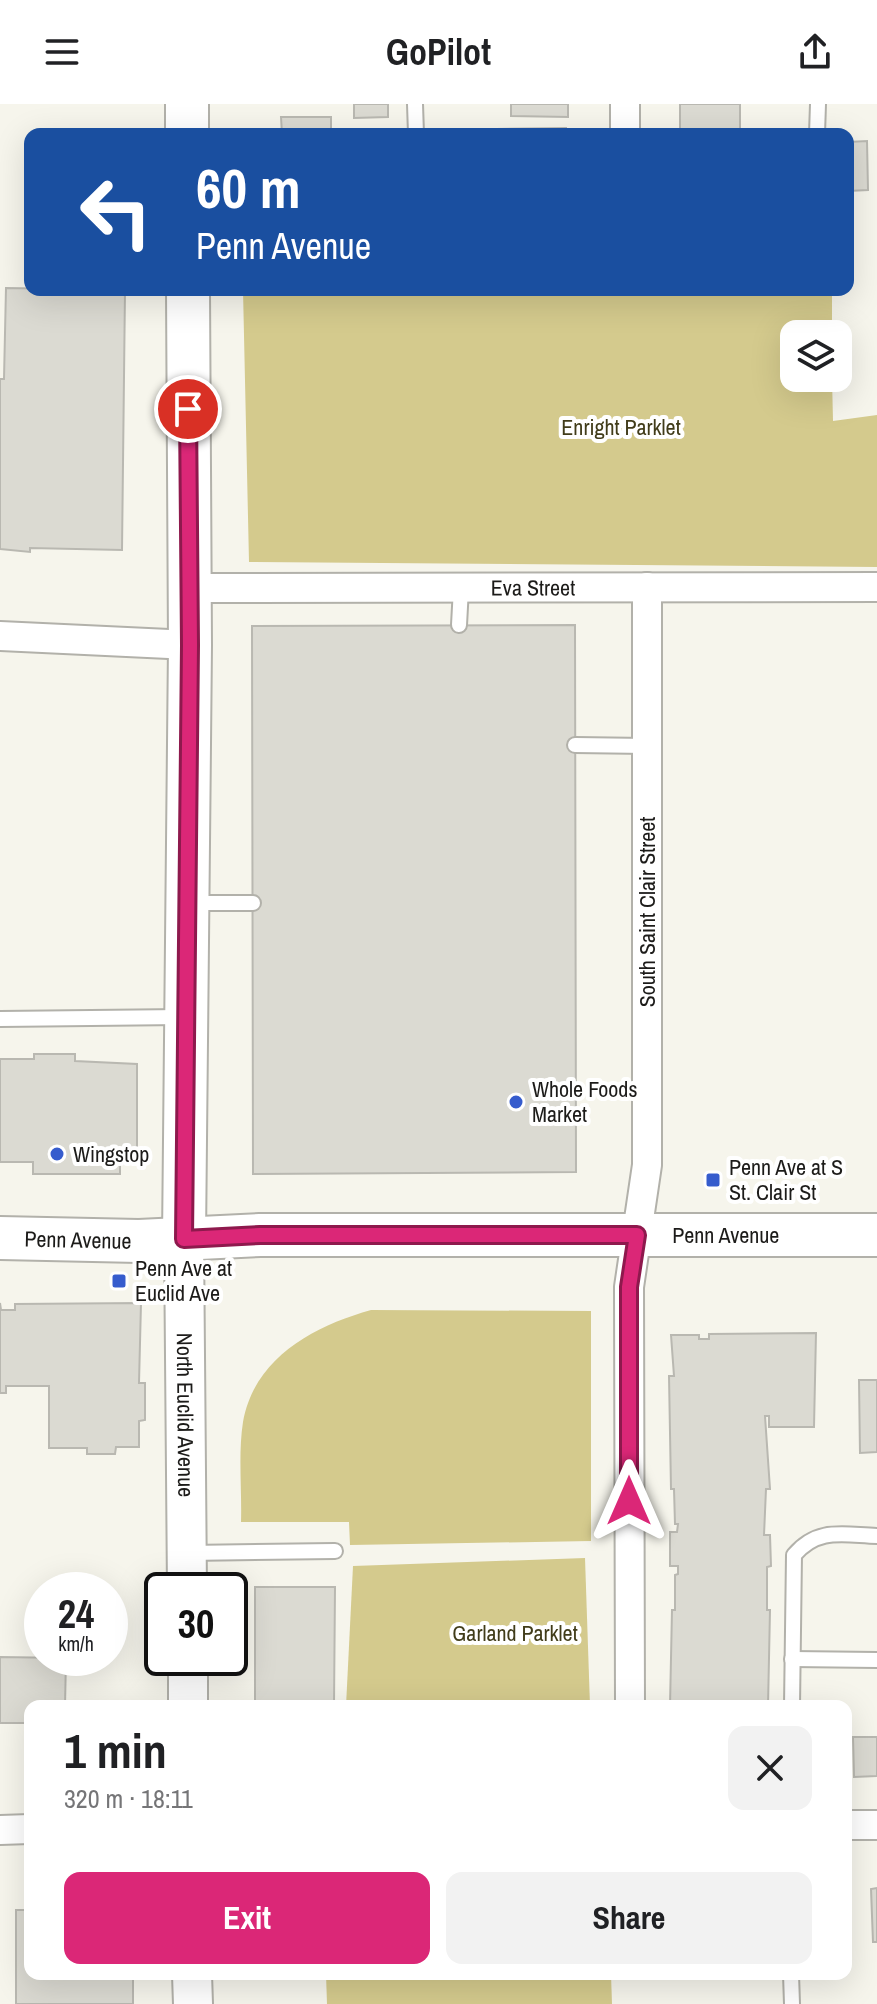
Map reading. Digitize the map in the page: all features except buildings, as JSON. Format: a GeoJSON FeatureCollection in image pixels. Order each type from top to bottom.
{"type":"FeatureCollection","features":[{"type":"Feature","properties":{"kind":"main road"},"geometry":{"type":"LineString","coordinates":[[187,104],[187,128]]}},
{"type":"Feature","properties":{"kind":"main road"},"geometry":{"type":"LineString","coordinates":[[184,1239],[190,645],[188,296]]}},
{"type":"Feature","properties":{"kind":"main road","name":"Penn Avenue"},"geometry":{"type":"LineString","coordinates":[[0,1238],[877,1235]]}},
{"type":"Feature","properties":{"kind":"main road","name":"North Euclid Avenue"},"geometry":{"type":"LineString","coordinates":[[184,1239],[186,1572]]}},
{"type":"Feature","properties":{"kind":"main road"},"geometry":{"type":"LineString","coordinates":[[188,1676],[188,1700]]}},
{"type":"Feature","properties":{"kind":"main road"},"geometry":{"type":"LineString","coordinates":[[192,1980],[193,2004]]}},
{"type":"Feature","properties":{"kind":"street"},"geometry":{"type":"LineString","coordinates":[[625,104],[625,128]]}},
{"type":"Feature","properties":{"kind":"street","name":"South Saint Clair Street"},"geometry":{"type":"LineString","coordinates":[[630,1700],[629,1287],[647,1165],[647,587]]}},
{"type":"Feature","properties":{"kind":"street","name":"Eva Street"},"geometry":{"type":"LineString","coordinates":[[189,588],[877,587]]}},
{"type":"Feature","properties":{"kind":"street"},"geometry":{"type":"LineString","coordinates":[[0,636],[190,645]]}},
{"type":"Feature","properties":{"kind":"street"},"geometry":{"type":"LineString","coordinates":[[852,1825],[877,1825]]}},
{"type":"Feature","properties":{"kind":"street"},"geometry":{"type":"LineString","coordinates":[[0,1830],[24,1829]]}},
{"type":"Feature","properties":{"kind":"lane"},"geometry":{"type":"LineString","coordinates":[[415,104],[416,128]]}},
{"type":"Feature","properties":{"kind":"lane"},"geometry":{"type":"LineString","coordinates":[[817,128],[818,104]]}},
{"type":"Feature","properties":{"kind":"lane"},"geometry":{"type":"LineString","coordinates":[[459,625],[461,588]]}},
{"type":"Feature","properties":{"kind":"lane"},"geometry":{"type":"LineString","coordinates":[[575,745],[647,746]]}},
{"type":"Feature","properties":{"kind":"lane"},"geometry":{"type":"LineString","coordinates":[[188,903],[253,903]]}},
{"type":"Feature","properties":{"kind":"lane"},"geometry":{"type":"LineString","coordinates":[[0,1019],[186,1018]]}},
{"type":"Feature","properties":{"kind":"lane"},"geometry":{"type":"LineString","coordinates":[[792,1700],[794,1555],[807,1539],[828,1535],[877,1536]]}},
{"type":"Feature","properties":{"kind":"lane"},"geometry":{"type":"LineString","coordinates":[[186,1572],[335,1551]]}},
{"type":"Feature","properties":{"kind":"lane"},"geometry":{"type":"LineString","coordinates":[[792,1659],[877,1660]]}},
{"type":"Feature","properties":{"kind":"lane"},"geometry":{"type":"LineString","coordinates":[[791,1980],[792,2004]]}},
{"type":"Feature","properties":{"kind":"green space","name":"Enright Parklet"},"geometry":{"type":"Polygon","coordinates":[[[243,296],[832,296],[832,320],[780,320],[780,392],[832,392],[833,421],[877,415],[877,567],[249,562],[243,296]]]}},
{"type":"Feature","properties":{"kind":"green space"},"geometry":{"type":"Polygon","coordinates":[[[371,1310],[591,1311],[591,1541],[350,1545],[349,1522],[241,1522],[243,1422],[249,1399],[260,1380],[273,1363],[308,1336],[328,1325],[371,1310]]]}},
{"type":"Feature","properties":{"kind":"green space","name":"Garland Parklet"},"geometry":{"type":"Polygon","coordinates":[[[585,1558],[590,1700],[346,1700],[353,1566],[585,1558]]]}},
{"type":"Feature","properties":{"kind":"green space"},"geometry":{"type":"Polygon","coordinates":[[[326,1980],[611,1980],[612,2004],[327,2004],[326,1980]]]}},
{"type":"Feature","properties":{"kind":"place","name":"Whole Foods Market"},"geometry":{"type":"Point","coordinates":[516,1102]}},
{"type":"Feature","properties":{"kind":"place","name":"Wingstop"},"geometry":{"type":"Point","coordinates":[57,1154]}},
{"type":"Feature","properties":{"kind":"place","name":"Penn Ave at S St. Clair St"},"geometry":{"type":"Point","coordinates":[713,1180]}},
{"type":"Feature","properties":{"kind":"place","name":"Penn Ave at Euclid Ave"},"geometry":{"type":"Point","coordinates":[119,1281]}},
{"type":"Feature","properties":{"kind":"route"},"geometry":{"type":"LineString","coordinates":[[188,409],[190,645],[184,1239],[260,1235],[637,1235],[629,1287],[629,1501]]}}]}
